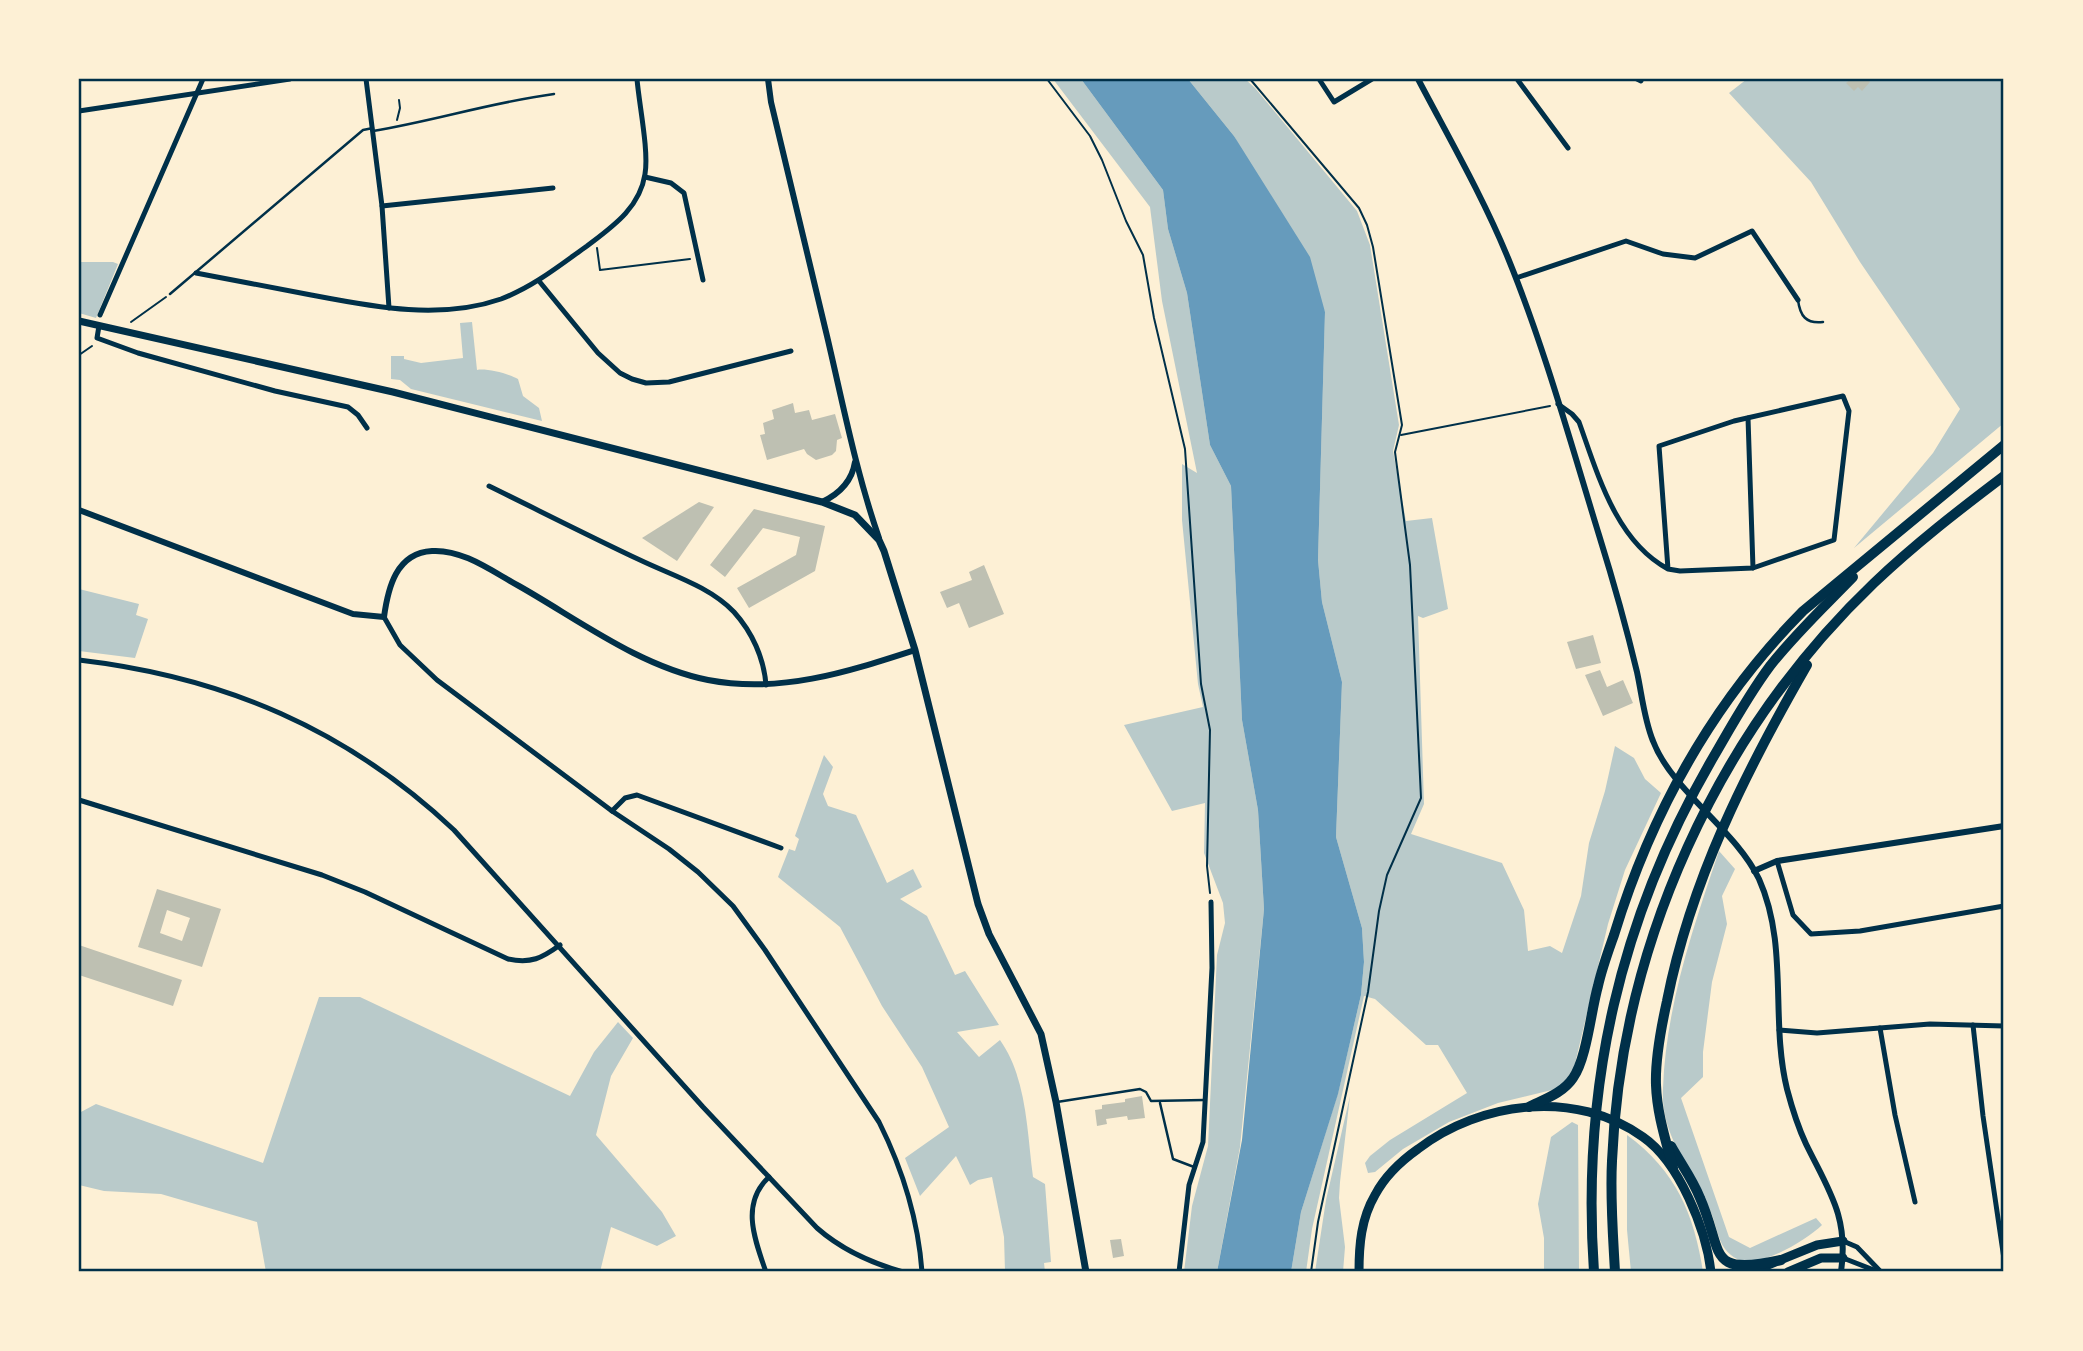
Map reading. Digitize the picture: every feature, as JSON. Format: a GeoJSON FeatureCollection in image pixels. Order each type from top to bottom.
{"type":"FeatureCollection","features":[{"type":"Feature","properties":{"kind":"highway"},"geometry":{"type":"LineString","coordinates":[[1529,1107],[1565,1088],[1579,1067],[1598,984],[1636,869],[1684,770],[1727,700],[1773,641],[1830,588],[2004,446]]}},
{"type":"Feature","properties":{"kind":"highway"},"geometry":{"type":"LineString","coordinates":[[1615,1272],[1611,1208],[1613,1140],[1631,1015],[1664,903],[1685,852],[1712,798],[1767,709],[1824,637],[1872,585],[1912,549],[2004,476]]}},
{"type":"Feature","properties":{"kind":"highway"},"geometry":{"type":"LineString","coordinates":[[1594,1272],[1591,1210],[1593,1133],[1598,1090],[1612,1010],[1624,962],[1654,874],[1698,783],[1771,665],[1824,606],[1888,542]]}},
{"type":"Feature","properties":{"kind":"highway"},"geometry":{"type":"LineString","coordinates":[[1673,1168],[1659,1116],[1656,1082],[1664,1014],[1674,968],[1703,874],[1743,781],[1824,637]]}},
{"type":"Feature","properties":{"kind":"highway"},"geometry":{"type":"LineString","coordinates":[[1358,1272],[1365,1215],[1375,1193],[1397,1166],[1432,1138],[1453,1127],[1482,1115],[1529,1107],[1583,1111],[1626,1126],[1645,1138],[1662,1153],[1673,1168],[1694,1210],[1711,1269],[1722,1272]]}},
{"type":"Feature","properties":{"kind":"highway"},"geometry":{"type":"LineString","coordinates":[[1665,1135],[1700,1198],[1715,1245],[1722,1257],[1737,1266],[1781,1260]]}},
{"type":"Feature","properties":{"kind":"highway"},"geometry":{"type":"LineString","coordinates":[[1751,1272],[1817,1245],[1843,1241]]}},
{"type":"Feature","properties":{"kind":"highway"},"geometry":{"type":"LineString","coordinates":[[1788,1272],[1821,1258],[1843,1258]]}},
{"type":"Feature","properties":{"kind":"main road"},"geometry":{"type":"LineString","coordinates":[[79,321],[393,392],[822,502],[855,515],[879,540],[899,593],[978,904],[989,934],[1041,1034],[1056,1102],[1086,1272]]}},
{"type":"Feature","properties":{"kind":"street"},"geometry":{"type":"LineString","coordinates":[[100,315],[203,79]]}},
{"type":"Feature","properties":{"kind":"street"},"geometry":{"type":"LineString","coordinates":[[79,111],[290,79]]}},
{"type":"Feature","properties":{"kind":"street"},"geometry":{"type":"LineString","coordinates":[[366,79],[382,206],[389,308]]}},
{"type":"Feature","properties":{"kind":"street"},"geometry":{"type":"LineString","coordinates":[[196,273],[389,308],[445,309],[484,304],[507,297],[539,281],[596,240],[630,210],[639,195],[646,166],[637,79]]}},
{"type":"Feature","properties":{"kind":"street"},"geometry":{"type":"LineString","coordinates":[[768,79],[771,102],[856,460],[879,540]]}},
{"type":"Feature","properties":{"kind":"street"},"geometry":{"type":"LineString","coordinates":[[1319,79],[1334,102],[1372,79]]}},
{"type":"Feature","properties":{"kind":"street"},"geometry":{"type":"LineString","coordinates":[[1418,79],[1490,220],[1516,278],[1608,569],[1637,671],[1651,738],[1668,768],[1736,845],[1754,870],[1770,914],[1777,951],[1779,1030],[1784,1072],[1791,1105],[1805,1142],[1835,1200],[1843,1241],[1841,1272]]}},
{"type":"Feature","properties":{"kind":"street"},"geometry":{"type":"LineString","coordinates":[[1517,79],[1568,148]]}},
{"type":"Feature","properties":{"kind":"street"},"geometry":{"type":"LineString","coordinates":[[645,177],[671,183],[684,193],[703,280]]}},
{"type":"Feature","properties":{"kind":"street"},"geometry":{"type":"LineString","coordinates":[[382,206],[553,188]]}},
{"type":"Feature","properties":{"kind":"street"},"geometry":{"type":"LineString","coordinates":[[1516,278],[1626,242],[1663,254],[1695,258],[1752,231],[1798,300]]}},
{"type":"Feature","properties":{"kind":"street"},"geometry":{"type":"LineString","coordinates":[[539,281],[603,359],[621,373],[639,381],[669,382],[791,351]]}},
{"type":"Feature","properties":{"kind":"street"},"geometry":{"type":"LineString","coordinates":[[99,326],[97,338],[127,349],[275,391],[348,407],[367,428]]}},
{"type":"Feature","properties":{"kind":"street"},"geometry":{"type":"LineString","coordinates":[[1558,404],[1579,422],[1603,489],[1623,524],[1656,563],[1668,569],[1680,571],[1753,568],[1834,540],[1849,411],[1843,396],[1748,418],[1659,446],[1668,569]]}},
{"type":"Feature","properties":{"kind":"street"},"geometry":{"type":"LineString","coordinates":[[1748,418],[1753,568]]}},
{"type":"Feature","properties":{"kind":"street"},"geometry":{"type":"LineString","coordinates":[[822,502],[841,489],[853,472],[856,460]]}},
{"type":"Feature","properties":{"kind":"street"},"geometry":{"type":"LineString","coordinates":[[489,486],[720,600],[733,612],[752,638],[765,667],[766,685]]}},
{"type":"Feature","properties":{"kind":"street"},"geometry":{"type":"LineString","coordinates":[[79,510],[331,607],[353,614],[384,617]]}},
{"type":"Feature","properties":{"kind":"street"},"geometry":{"type":"LineString","coordinates":[[915,650],[841,673],[790,683],[766,685],[707,680],[664,667],[631,651],[482,565],[460,555],[442,551],[418,554],[397,570],[387,594],[384,617],[400,645],[436,680],[612,811],[669,849],[724,898],[750,928],[863,1096],[893,1152],[914,1212],[922,1272]]}},
{"type":"Feature","properties":{"kind":"street"},"geometry":{"type":"LineString","coordinates":[[79,660],[151,671],[221,689],[287,715],[353,750],[426,803],[560,945],[638,1035],[795,1206],[834,1242],[876,1264],[903,1272]]}},
{"type":"Feature","properties":{"kind":"street"},"geometry":{"type":"LineString","coordinates":[[612,811],[625,798],[637,795],[781,848]]}},
{"type":"Feature","properties":{"kind":"street"},"geometry":{"type":"LineString","coordinates":[[79,800],[333,879],[508,959],[529,962],[542,958],[560,945]]}},
{"type":"Feature","properties":{"kind":"street"},"geometry":{"type":"LineString","coordinates":[[1754,870],[1777,861],[2004,826]]}},
{"type":"Feature","properties":{"kind":"street"},"geometry":{"type":"LineString","coordinates":[[1777,861],[1793,915],[1811,934],[1860,931],[2004,906]]}},
{"type":"Feature","properties":{"kind":"street"},"geometry":{"type":"LineString","coordinates":[[1179,1272],[1189,1185],[1203,1142],[1212,968],[1211,902]]}},
{"type":"Feature","properties":{"kind":"street"},"geometry":{"type":"LineString","coordinates":[[1779,1030],[1817,1033],[1930,1024],[2004,1026]]}},
{"type":"Feature","properties":{"kind":"street"},"geometry":{"type":"LineString","coordinates":[[1973,1025],[2004,1259]]}},
{"type":"Feature","properties":{"kind":"street"},"geometry":{"type":"LineString","coordinates":[[1880,1028],[1914,1202]]}},
{"type":"Feature","properties":{"kind":"street"},"geometry":{"type":"LineString","coordinates":[[766,1272],[751,1222],[755,1193],[769,1177]]}},
{"type":"Feature","properties":{"kind":"street"},"geometry":{"type":"LineString","coordinates":[[1843,1241],[1857,1247],[1881,1272],[1843,1258]]}},
{"type":"Feature","properties":{"kind":"lane"},"geometry":{"type":"LineString","coordinates":[[170,294],[363,130],[395,127],[518,99],[554,94]]}},
{"type":"Feature","properties":{"kind":"lane"},"geometry":{"type":"LineString","coordinates":[[1798,300],[1800,312],[1806,320],[1811,323],[1823,322]]}},
{"type":"Feature","properties":{"kind":"lane"},"geometry":{"type":"LineString","coordinates":[[1056,1102],[1140,1089],[1151,1101],[1204,1100]]}},
{"type":"Feature","properties":{"kind":"lane"},"geometry":{"type":"LineString","coordinates":[[1160,1102],[1173,1159],[1194,1167]]}},
{"type":"Feature","properties":{"kind":"path"},"geometry":{"type":"LineString","coordinates":[[1047,79],[1090,136],[1143,255],[1154,318],[1185,449],[1201,684],[1210,730],[1206,866],[1211,902]]}},
{"type":"Feature","properties":{"kind":"path"},"geometry":{"type":"LineString","coordinates":[[1250,79],[1359,208],[1367,225],[1373,247],[1402,425],[1395,452],[1410,565],[1421,799],[1387,875],[1368,992],[1318,1222],[1311,1272]]}},
{"type":"Feature","properties":{"kind":"path"},"geometry":{"type":"LineString","coordinates":[[395,127],[400,108],[399,100]]}},
{"type":"Feature","properties":{"kind":"path"},"geometry":{"type":"LineString","coordinates":[[596,240],[600,270],[698,258]]}},
{"type":"Feature","properties":{"kind":"path"},"geometry":{"type":"LineString","coordinates":[[119,331],[170,294]]}},
{"type":"Feature","properties":{"kind":"path"},"geometry":{"type":"LineString","coordinates":[[79,355],[92,346]]}},
{"type":"Feature","properties":{"kind":"path"},"geometry":{"type":"LineString","coordinates":[[1399,436],[1558,404]]}},
{"type":"Feature","properties":{"kind":"shaded area"},"geometry":{"type":"Polygon","coordinates":[[[1053,79],[1081,79],[1163,190],[1168,229],[1187,293],[1210,445],[1231,486],[1242,720],[1258,810],[1264,909],[1240,1147],[1217,1272],[1184,1272],[1192,1206],[1208,1146],[1217,955],[1225,923],[1223,903],[1204,853],[1205,803],[1172,811],[1124,725],[1203,707],[1198,684],[1182,520],[1182,464],[1197,473],[1162,301],[1150,207],[1053,79]]]}},
{"type":"Feature","properties":{"kind":"shaded area"},"geometry":{"type":"Polygon","coordinates":[[[1188,79],[1245,79],[1255,88],[1357,211],[1370,245],[1399,425],[1393,451],[1406,521],[1432,518],[1448,609],[1423,618],[1418,616],[1424,804],[1411,834],[1502,863],[1524,910],[1528,951],[1550,946],[1562,953],[1581,896],[1589,843],[1615,746],[1634,758],[1645,779],[1661,793],[1625,870],[1608,924],[1574,1068],[1556,1089],[1498,1103],[1449,1122],[1403,1149],[1375,1172],[1368,1173],[1365,1163],[1370,1156],[1390,1140],[1467,1093],[1438,1045],[1426,1045],[1375,999],[1364,996],[1312,1229],[1306,1272],[1291,1272],[1301,1212],[1338,1093],[1361,995],[1364,962],[1362,928],[1336,837],[1342,682],[1322,602],[1318,560],[1325,312],[1234,136],[1188,79]]]}},
{"type":"Feature","properties":{"kind":"shaded area"},"geometry":{"type":"Polygon","coordinates":[[[1747,79],[2004,79],[2004,423],[1854,548],[1933,453],[1960,409],[1860,262],[1811,182],[1729,93],[1747,79]]]}},
{"type":"Feature","properties":{"kind":"shaded area"},"geometry":{"type":"Polygon","coordinates":[[[79,262],[118,264],[96,318],[79,313],[79,262]]]}},
{"type":"Feature","properties":{"kind":"shaded area"},"geometry":{"type":"Polygon","coordinates":[[[472,322],[477,370],[498,372],[518,379],[523,396],[539,408],[542,421],[411,389],[400,380],[391,379],[391,356],[404,356],[404,359],[421,363],[463,358],[460,323],[472,322]]]}},
{"type":"Feature","properties":{"kind":"shaded area"},"geometry":{"type":"Polygon","coordinates":[[[79,589],[139,604],[136,615],[148,619],[135,658],[79,651],[79,589]]]}},
{"type":"Feature","properties":{"kind":"shaded area"},"geometry":{"type":"Polygon","coordinates":[[[824,755],[833,767],[823,794],[828,806],[856,815],[887,883],[913,869],[922,887],[900,899],[927,916],[955,975],[965,971],[999,1025],[957,1032],[979,1057],[1000,1040],[1016,1071],[1024,1106],[1033,1177],[1045,1184],[1051,1262],[1044,1263],[1045,1272],[999,1272],[1005,1271],[1004,1237],[992,1177],[970,1185],[956,1156],[920,1196],[905,1158],[949,1127],[922,1067],[882,1006],[840,927],[778,877],[789,849],[795,851],[799,839],[795,836],[824,755]]]}},
{"type":"Feature","properties":{"kind":"shaded area"},"geometry":{"type":"Polygon","coordinates":[[[1719,851],[1735,869],[1722,896],[1727,924],[1712,982],[1703,1052],[1703,1077],[1681,1098],[1729,1237],[1750,1248],[1816,1218],[1822,1225],[1782,1252],[1747,1261],[1737,1259],[1722,1245],[1710,1210],[1671,1135],[1663,1100],[1665,1057],[1675,997],[1719,851]]]}},
{"type":"Feature","properties":{"kind":"shaded area"},"geometry":{"type":"Polygon","coordinates":[[[319,997],[360,997],[570,1096],[594,1052],[618,1022],[633,1038],[611,1076],[596,1135],[662,1212],[676,1236],[657,1246],[611,1227],[600,1272],[266,1272],[257,1222],[161,1194],[104,1191],[79,1185],[79,1113],[96,1104],[263,1163],[319,997]]]}},
{"type":"Feature","properties":{"kind":"shaded area"},"geometry":{"type":"Polygon","coordinates":[[[1350,1096],[1339,1198],[1345,1247],[1343,1272],[1315,1272],[1326,1200],[1350,1096]]]}},
{"type":"Feature","properties":{"kind":"shaded area"},"geometry":{"type":"Polygon","coordinates":[[[1572,1122],[1578,1125],[1579,1272],[1544,1272],[1544,1238],[1538,1204],[1551,1137],[1572,1122]]]}},
{"type":"Feature","properties":{"kind":"shaded area"},"geometry":{"type":"Polygon","coordinates":[[[1627,1135],[1658,1163],[1680,1195],[1694,1231],[1703,1272],[1631,1272],[1627,1230],[1627,1135]]]}},
{"type":"Feature","properties":{"kind":"water"},"geometry":{"type":"Polygon","coordinates":[[[1081,79],[1188,79],[1234,136],[1310,257],[1325,312],[1318,560],[1322,602],[1342,682],[1336,837],[1362,928],[1364,962],[1361,995],[1338,1094],[1301,1212],[1291,1272],[1217,1272],[1242,1140],[1264,909],[1258,810],[1242,720],[1231,486],[1210,445],[1187,293],[1168,229],[1163,190],[1081,79]]]}},
{"type":"Feature","properties":{"kind":"building"},"geometry":{"type":"Polygon","coordinates":[[[1851,79],[1867,79],[1870,82],[1862,91],[1858,87],[1854,91],[1846,83],[1851,79]]]}},
{"type":"Feature","properties":{"kind":"building"},"geometry":{"type":"Polygon","coordinates":[[[793,403],[795,413],[809,410],[812,420],[835,414],[842,438],[837,440],[836,451],[832,455],[816,460],[804,449],[767,460],[760,435],[765,434],[763,423],[774,419],[772,410],[793,403]]]}},
{"type":"Feature","properties":{"kind":"building"},"geometry":{"type":"Polygon","coordinates":[[[699,502],[714,507],[677,561],[642,538],[699,502]]]}},
{"type":"Feature","properties":{"kind":"building"},"geometry":{"type":"Polygon","coordinates":[[[754,509],[825,526],[815,571],[749,608],[737,588],[796,555],[800,537],[763,528],[725,577],[710,565],[754,509]]]}},
{"type":"Feature","properties":{"kind":"building"},"geometry":{"type":"Polygon","coordinates":[[[984,565],[1004,614],[969,628],[959,603],[947,608],[940,592],[972,580],[969,572],[984,565]]]}},
{"type":"Feature","properties":{"kind":"building"},"geometry":{"type":"Polygon","coordinates":[[[1593,635],[1601,663],[1576,669],[1567,642],[1593,635]]]}},
{"type":"Feature","properties":{"kind":"building"},"geometry":{"type":"Polygon","coordinates":[[[1600,670],[1607,687],[1623,680],[1633,703],[1603,716],[1585,675],[1600,670]]]}},
{"type":"Feature","properties":{"kind":"building"},"geometry":{"type":"Polygon","coordinates":[[[157,889],[221,909],[202,967],[138,947],[157,889]],[[167,910],[160,933],[182,941],[190,918],[167,910]]]}},
{"type":"Feature","properties":{"kind":"building"},"geometry":{"type":"Polygon","coordinates":[[[79,945],[182,980],[173,1006],[79,975],[79,945]]]}},
{"type":"Feature","properties":{"kind":"building"},"geometry":{"type":"Polygon","coordinates":[[[1142,1096],[1145,1118],[1128,1120],[1127,1116],[1106,1119],[1107,1124],[1097,1126],[1095,1110],[1102,1109],[1102,1105],[1125,1102],[1125,1099],[1142,1096]]]}},
{"type":"Feature","properties":{"kind":"building"},"geometry":{"type":"Polygon","coordinates":[[[1121,1239],[1124,1256],[1113,1258],[1110,1240],[1121,1239]]]}}]}
